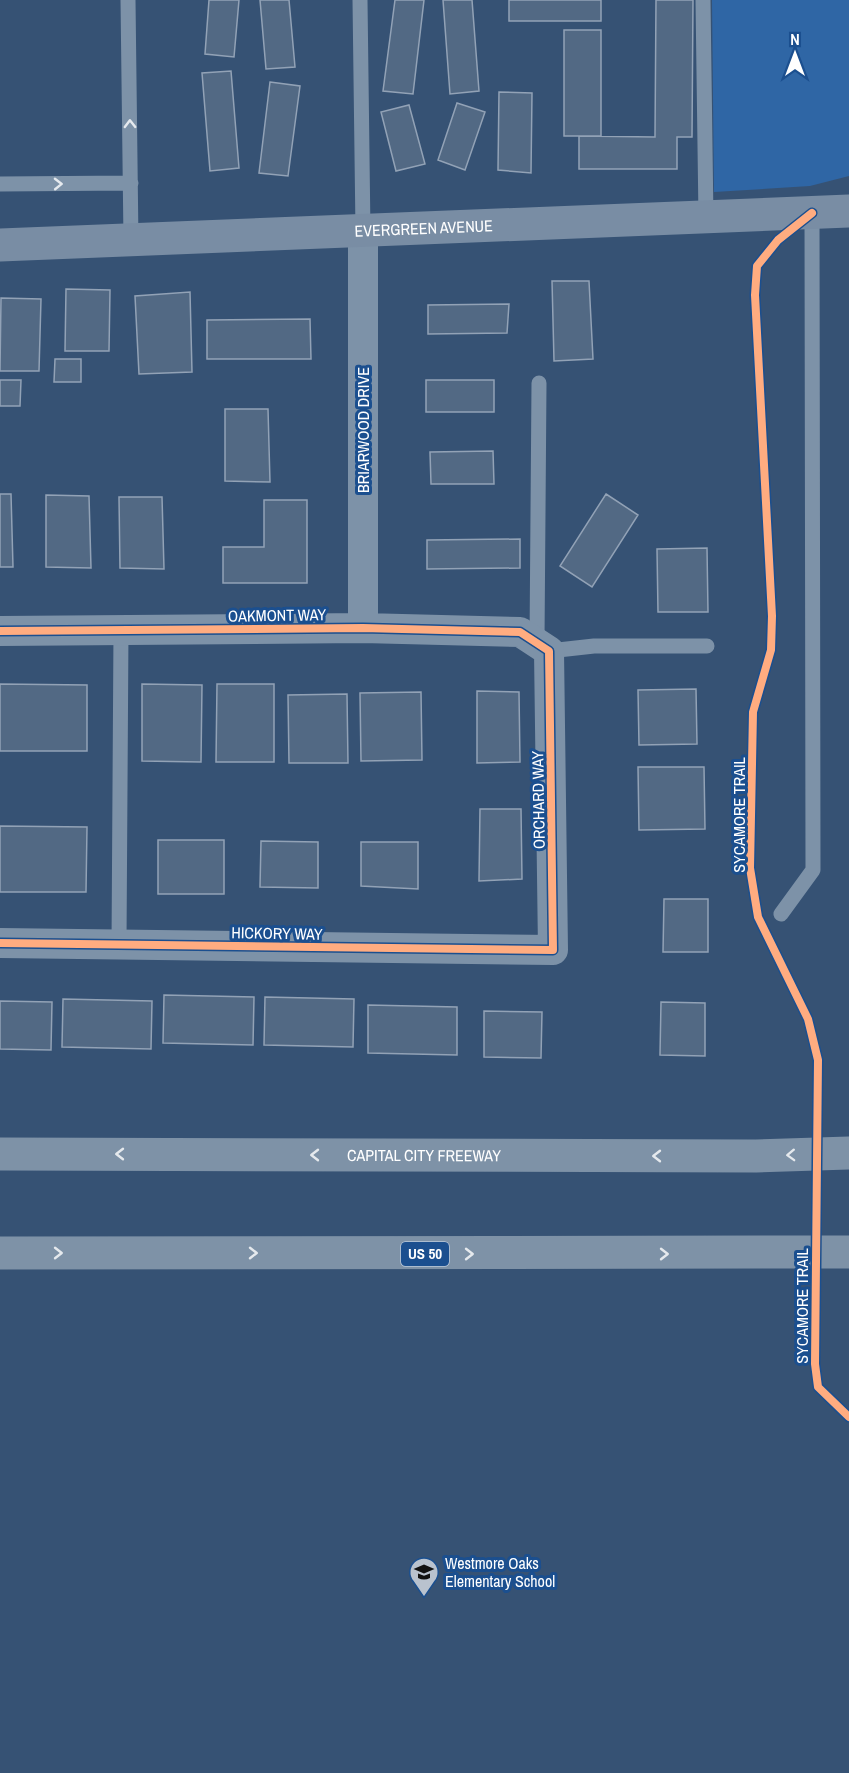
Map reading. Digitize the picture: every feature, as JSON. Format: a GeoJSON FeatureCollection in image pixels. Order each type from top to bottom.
{"type":"FeatureCollection","features":[{"type":"Feature","properties":{"kind":"highway","name":"CAPITAL CITY FREEWAY"},"geometry":{"type":"LineString","coordinates":[[0,1154],[756,1156],[849,1153]]}},
{"type":"Feature","properties":{"kind":"highway","name":"US 50"},"geometry":{"type":"LineString","coordinates":[[0,1253],[849,1252]]}},
{"type":"Feature","properties":{"kind":"street","name":"EVERGREEN AVENUE"},"geometry":{"type":"LineString","coordinates":[[0,246],[706,219],[849,211]]}},
{"type":"Feature","properties":{"kind":"street","name":"BRIARWOOD DRIVE"},"geometry":{"type":"LineString","coordinates":[[363,232],[363,628]]}},
{"type":"Feature","properties":{"kind":"street","name":"OAKMONT WAY"},"geometry":{"type":"LineString","coordinates":[[0,631],[363,628],[520,632],[543,646]]}},
{"type":"Feature","properties":{"kind":"street","name":"ORCHARD WAY"},"geometry":{"type":"LineString","coordinates":[[543,646],[553,950]]}},
{"type":"Feature","properties":{"kind":"street","name":"HICKORY WAY"},"geometry":{"type":"LineString","coordinates":[[0,943],[553,950]]}},
{"type":"Feature","properties":{"kind":"lane"},"geometry":{"type":"LineString","coordinates":[[128,0],[131,241]]}},
{"type":"Feature","properties":{"kind":"lane"},"geometry":{"type":"LineString","coordinates":[[360,0],[363,232]]}},
{"type":"Feature","properties":{"kind":"lane"},"geometry":{"type":"LineString","coordinates":[[703,0],[706,219]]}},
{"type":"Feature","properties":{"kind":"lane"},"geometry":{"type":"LineString","coordinates":[[0,184],[131,183]]}},
{"type":"Feature","properties":{"kind":"lane"},"geometry":{"type":"LineString","coordinates":[[781,914],[813,870],[812,213]]}},
{"type":"Feature","properties":{"kind":"lane"},"geometry":{"type":"LineString","coordinates":[[538,383],[543,646],[707,646]]}},
{"type":"Feature","properties":{"kind":"lane"},"geometry":{"type":"LineString","coordinates":[[119,944],[121,630]]}},
{"type":"Feature","properties":{"kind":"shaded area"},"geometry":{"type":"Polygon","coordinates":[[[712,0],[849,0],[849,176],[810,186],[714,192],[712,0]]]}},
{"type":"Feature","properties":{"kind":"building"},"geometry":{"type":"Polygon","coordinates":[[[209,0],[239,0],[234,57],[205,54],[209,0]]]}},
{"type":"Feature","properties":{"kind":"building"},"geometry":{"type":"Polygon","coordinates":[[[260,0],[289,0],[295,67],[266,69],[260,0]]]}},
{"type":"Feature","properties":{"kind":"building"},"geometry":{"type":"Polygon","coordinates":[[[395,0],[424,0],[413,94],[383,91],[395,0]]]}},
{"type":"Feature","properties":{"kind":"building"},"geometry":{"type":"Polygon","coordinates":[[[443,0],[472,0],[479,91],[450,94],[443,0]]]}},
{"type":"Feature","properties":{"kind":"building"},"geometry":{"type":"Polygon","coordinates":[[[509,0],[601,0],[601,21],[509,21],[509,0]]]}},
{"type":"Feature","properties":{"kind":"building"},"geometry":{"type":"Polygon","coordinates":[[[656,0],[693,0],[692,137],[677,137],[677,169],[579,169],[579,136],[655,137],[656,0]]]}},
{"type":"Feature","properties":{"kind":"building"},"geometry":{"type":"Polygon","coordinates":[[[564,30],[601,30],[601,136],[564,136],[564,30]]]}},
{"type":"Feature","properties":{"kind":"building"},"geometry":{"type":"Polygon","coordinates":[[[231,71],[239,168],[210,171],[202,73],[231,71]]]}},
{"type":"Feature","properties":{"kind":"building"},"geometry":{"type":"Polygon","coordinates":[[[270,82],[300,86],[288,176],[259,173],[270,82]]]}},
{"type":"Feature","properties":{"kind":"building"},"geometry":{"type":"Polygon","coordinates":[[[499,92],[532,93],[531,173],[498,170],[499,92]]]}},
{"type":"Feature","properties":{"kind":"building"},"geometry":{"type":"Polygon","coordinates":[[[457,103],[485,112],[465,170],[438,160],[457,103]]]}},
{"type":"Feature","properties":{"kind":"building"},"geometry":{"type":"Polygon","coordinates":[[[409,105],[425,164],[396,171],[381,112],[409,105]]]}},
{"type":"Feature","properties":{"kind":"building"},"geometry":{"type":"Polygon","coordinates":[[[552,281],[589,281],[593,359],[554,361],[552,281]]]}},
{"type":"Feature","properties":{"kind":"building"},"geometry":{"type":"Polygon","coordinates":[[[66,289],[110,290],[109,351],[65,351],[66,289]]]}},
{"type":"Feature","properties":{"kind":"building"},"geometry":{"type":"Polygon","coordinates":[[[190,292],[192,372],[139,374],[135,296],[190,292]]]}},
{"type":"Feature","properties":{"kind":"building"},"geometry":{"type":"Polygon","coordinates":[[[1,298],[41,299],[39,371],[0,371],[1,298]]]}},
{"type":"Feature","properties":{"kind":"building"},"geometry":{"type":"Polygon","coordinates":[[[509,304],[507,333],[428,334],[428,305],[509,304]]]}},
{"type":"Feature","properties":{"kind":"building"},"geometry":{"type":"Polygon","coordinates":[[[310,319],[311,359],[207,359],[207,320],[310,319]]]}},
{"type":"Feature","properties":{"kind":"building"},"geometry":{"type":"Polygon","coordinates":[[[55,359],[81,359],[81,382],[54,382],[55,359]]]}},
{"type":"Feature","properties":{"kind":"building"},"geometry":{"type":"Polygon","coordinates":[[[0,380],[21,380],[20,406],[0,406],[0,380]]]}},
{"type":"Feature","properties":{"kind":"building"},"geometry":{"type":"Polygon","coordinates":[[[426,380],[494,380],[494,412],[426,412],[426,380]]]}},
{"type":"Feature","properties":{"kind":"building"},"geometry":{"type":"Polygon","coordinates":[[[225,409],[268,409],[270,482],[225,481],[225,409]]]}},
{"type":"Feature","properties":{"kind":"building"},"geometry":{"type":"Polygon","coordinates":[[[493,451],[494,484],[431,484],[430,452],[493,451]]]}},
{"type":"Feature","properties":{"kind":"building"},"geometry":{"type":"Polygon","coordinates":[[[0,494],[11,494],[13,567],[0,567],[0,494]]]}},
{"type":"Feature","properties":{"kind":"building"},"geometry":{"type":"Polygon","coordinates":[[[606,494],[638,515],[592,587],[560,566],[606,494]]]}},
{"type":"Feature","properties":{"kind":"building"},"geometry":{"type":"Polygon","coordinates":[[[46,495],[89,496],[91,568],[46,567],[46,495]]]}},
{"type":"Feature","properties":{"kind":"building"},"geometry":{"type":"Polygon","coordinates":[[[119,497],[162,497],[164,569],[120,568],[119,497]]]}},
{"type":"Feature","properties":{"kind":"building"},"geometry":{"type":"Polygon","coordinates":[[[264,500],[307,500],[307,583],[223,583],[223,547],[264,547],[264,500]]]}},
{"type":"Feature","properties":{"kind":"building"},"geometry":{"type":"Polygon","coordinates":[[[520,539],[520,568],[427,569],[427,540],[520,539]]]}},
{"type":"Feature","properties":{"kind":"building"},"geometry":{"type":"Polygon","coordinates":[[[707,548],[708,612],[658,612],[657,549],[707,548]]]}},
{"type":"Feature","properties":{"kind":"building"},"geometry":{"type":"Polygon","coordinates":[[[0,684],[87,685],[87,751],[0,751],[0,684]]]}},
{"type":"Feature","properties":{"kind":"building"},"geometry":{"type":"Polygon","coordinates":[[[142,684],[202,685],[201,762],[142,761],[142,684]]]}},
{"type":"Feature","properties":{"kind":"building"},"geometry":{"type":"Polygon","coordinates":[[[217,684],[274,684],[274,762],[216,762],[217,684]]]}},
{"type":"Feature","properties":{"kind":"building"},"geometry":{"type":"Polygon","coordinates":[[[696,689],[697,744],[639,745],[638,690],[696,689]]]}},
{"type":"Feature","properties":{"kind":"building"},"geometry":{"type":"Polygon","coordinates":[[[477,691],[519,692],[520,762],[477,763],[477,691]]]}},
{"type":"Feature","properties":{"kind":"building"},"geometry":{"type":"Polygon","coordinates":[[[421,692],[422,760],[361,761],[360,693],[421,692]]]}},
{"type":"Feature","properties":{"kind":"building"},"geometry":{"type":"Polygon","coordinates":[[[347,694],[348,763],[289,763],[288,695],[347,694]]]}},
{"type":"Feature","properties":{"kind":"building"},"geometry":{"type":"Polygon","coordinates":[[[638,767],[704,767],[705,829],[639,830],[638,767]]]}},
{"type":"Feature","properties":{"kind":"building"},"geometry":{"type":"Polygon","coordinates":[[[480,809],[521,809],[522,879],[479,881],[480,809]]]}},
{"type":"Feature","properties":{"kind":"building"},"geometry":{"type":"Polygon","coordinates":[[[0,826],[87,827],[86,892],[0,892],[0,826]]]}},
{"type":"Feature","properties":{"kind":"building"},"geometry":{"type":"Polygon","coordinates":[[[158,840],[224,840],[224,894],[158,894],[158,840]]]}},
{"type":"Feature","properties":{"kind":"building"},"geometry":{"type":"Polygon","coordinates":[[[261,841],[318,842],[318,888],[260,887],[261,841]]]}},
{"type":"Feature","properties":{"kind":"building"},"geometry":{"type":"Polygon","coordinates":[[[361,842],[418,842],[418,889],[361,886],[361,842]]]}},
{"type":"Feature","properties":{"kind":"building"},"geometry":{"type":"Polygon","coordinates":[[[664,899],[708,899],[708,952],[663,952],[664,899]]]}},
{"type":"Feature","properties":{"kind":"building"},"geometry":{"type":"Polygon","coordinates":[[[164,995],[254,997],[253,1045],[163,1043],[164,995]]]}},
{"type":"Feature","properties":{"kind":"building"},"geometry":{"type":"Polygon","coordinates":[[[265,997],[354,999],[353,1047],[264,1045],[265,997]]]}},
{"type":"Feature","properties":{"kind":"building"},"geometry":{"type":"Polygon","coordinates":[[[63,999],[152,1001],[151,1049],[62,1047],[63,999]]]}},
{"type":"Feature","properties":{"kind":"building"},"geometry":{"type":"Polygon","coordinates":[[[0,1001],[52,1002],[51,1050],[0,1049],[0,1001]]]}},
{"type":"Feature","properties":{"kind":"building"},"geometry":{"type":"Polygon","coordinates":[[[661,1002],[705,1003],[705,1056],[660,1055],[661,1002]]]}},
{"type":"Feature","properties":{"kind":"building"},"geometry":{"type":"Polygon","coordinates":[[[368,1005],[457,1007],[457,1055],[368,1053],[368,1005]]]}},
{"type":"Feature","properties":{"kind":"building"},"geometry":{"type":"Polygon","coordinates":[[[484,1011],[542,1012],[541,1058],[484,1057],[484,1011]]]}},
{"type":"Feature","properties":{"kind":"cycle path","name":"SYCAMORE TRAIL"},"geometry":{"type":"LineString","coordinates":[[812,213],[778,240],[757,266],[755,295],[772,616],[771,650],[753,712],[750,868],[758,917],[808,1019],[818,1060],[815,1364],[818,1387],[849,1417]]}},
{"type":"Feature","properties":{"kind":"cycle path"},"geometry":{"type":"LineString","coordinates":[[0,631],[363,628],[520,632],[549,651],[553,950],[0,943]]}},
{"type":"Feature","properties":{"kind":"place","name":"Westmore Oaks Elementary School"},"geometry":{"type":"Point","coordinates":[424,1598]}}]}
